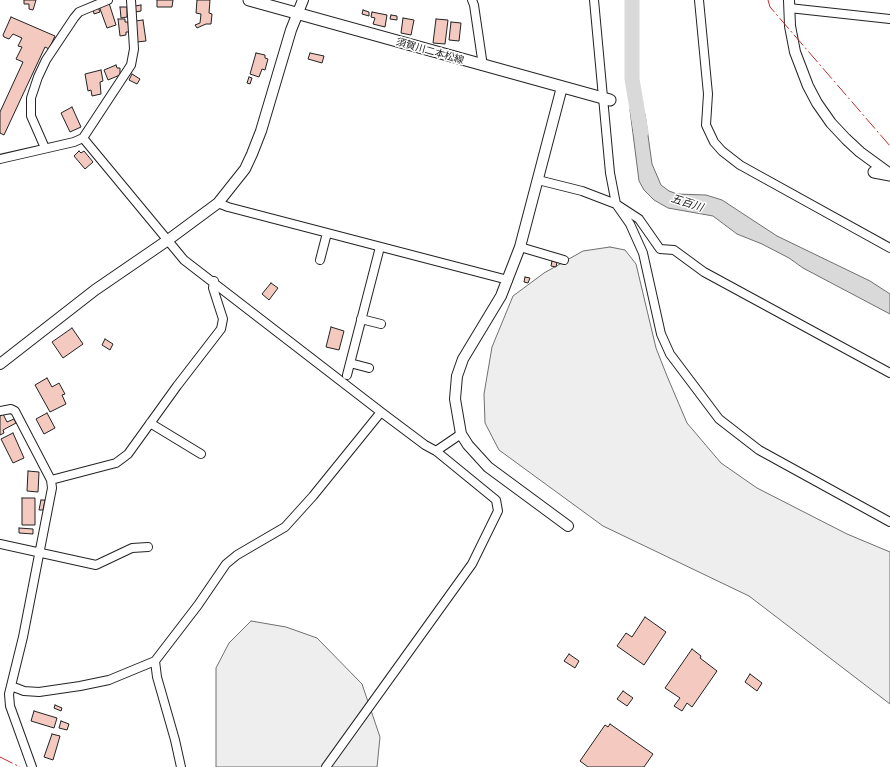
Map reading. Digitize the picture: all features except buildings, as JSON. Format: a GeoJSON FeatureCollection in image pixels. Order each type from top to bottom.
{"type":"FeatureCollection","features":[{"type":"Feature","properties":{"kind":"main road","name":"須賀川二本松線"},"geometry":{"type":"LineString","coordinates":[[249,0],[606,99]]}},
{"type":"Feature","properties":{"kind":"main road"},"geometry":{"type":"LineString","coordinates":[[874,172],[890,175]]}},
{"type":"Feature","properties":{"kind":"street"},"geometry":{"type":"LineString","coordinates":[[45,148],[31,116],[31,98],[38,77],[46,60],[74,18],[80,12],[108,0]]}},
{"type":"Feature","properties":{"kind":"street"},"geometry":{"type":"LineString","coordinates":[[0,159],[74,142],[83,138],[131,64],[134,49],[131,0]]}},
{"type":"Feature","properties":{"kind":"street"},"geometry":{"type":"LineString","coordinates":[[0,364],[95,290],[168,240],[218,203],[242,173],[252,154],[261,131],[291,30],[304,0]]}},
{"type":"Feature","properties":{"kind":"street"},"geometry":{"type":"LineString","coordinates":[[472,0],[483,66]]}},
{"type":"Feature","properties":{"kind":"street"},"geometry":{"type":"LineString","coordinates":[[594,0],[606,99],[610,173],[616,204],[630,224],[643,253],[661,334],[670,354],[719,419],[759,450],[890,522]]}},
{"type":"Feature","properties":{"kind":"street"},"geometry":{"type":"LineString","coordinates":[[699,0],[708,94],[706,124],[714,142],[722,151],[740,165],[890,248]]}},
{"type":"Feature","properties":{"kind":"street"},"geometry":{"type":"LineString","coordinates":[[890,20],[789,4],[796,52],[808,86],[817,103],[846,140],[864,156],[890,175]]}},
{"type":"Feature","properties":{"kind":"street"},"geometry":{"type":"LineString","coordinates":[[562,87],[520,247],[501,296],[463,359],[457,376],[454,399],[461,434],[468,445],[488,467],[568,526]]}},
{"type":"Feature","properties":{"kind":"street"},"geometry":{"type":"LineString","coordinates":[[83,138],[184,260],[214,281],[381,412],[425,445],[436,450],[496,500],[498,511],[472,564],[326,767]]}},
{"type":"Feature","properties":{"kind":"street"},"geometry":{"type":"LineString","coordinates":[[538,180],[582,191],[616,204],[639,219],[660,249],[674,250],[704,272],[890,373]]}},
{"type":"Feature","properties":{"kind":"street"},"geometry":{"type":"LineString","coordinates":[[218,203],[508,280]]}},
{"type":"Feature","properties":{"kind":"street"},"geometry":{"type":"LineString","coordinates":[[320,260],[327,233]]}},
{"type":"Feature","properties":{"kind":"street"},"geometry":{"type":"LineString","coordinates":[[347,375],[380,247]]}},
{"type":"Feature","properties":{"kind":"street"},"geometry":{"type":"LineString","coordinates":[[520,247],[564,260]]}},
{"type":"Feature","properties":{"kind":"street"},"geometry":{"type":"LineString","coordinates":[[51,480],[116,463],[128,454],[222,329],[223,319],[214,288],[214,281]]}},
{"type":"Feature","properties":{"kind":"street"},"geometry":{"type":"LineString","coordinates":[[361,319],[381,324]]}},
{"type":"Feature","properties":{"kind":"street"},"geometry":{"type":"LineString","coordinates":[[350,363],[369,368]]}},
{"type":"Feature","properties":{"kind":"street"},"geometry":{"type":"LineString","coordinates":[[0,411],[15,411],[51,480],[52,488],[23,637],[11,686],[10,706],[32,767]]}},
{"type":"Feature","properties":{"kind":"street"},"geometry":{"type":"LineString","coordinates":[[11,686],[24,691],[39,692],[80,686],[110,680],[155,661],[198,605],[226,564],[237,555],[285,527],[313,496],[381,412]]}},
{"type":"Feature","properties":{"kind":"street"},"geometry":{"type":"LineString","coordinates":[[150,423],[201,454]]}},
{"type":"Feature","properties":{"kind":"street"},"geometry":{"type":"LineString","coordinates":[[436,450],[461,434]]}},
{"type":"Feature","properties":{"kind":"street"},"geometry":{"type":"LineString","coordinates":[[0,544],[40,551],[96,565],[132,548],[148,548]]}},
{"type":"Feature","properties":{"kind":"street"},"geometry":{"type":"LineString","coordinates":[[155,661],[157,677],[181,767]]}},
{"type":"Feature","properties":{"kind":"shaded area"},"geometry":{"type":"Polygon","coordinates":[[[610,247],[625,250],[636,264],[656,348],[687,423],[721,463],[757,488],[847,534],[890,552],[890,704],[749,596],[603,526],[499,450],[485,423],[484,394],[492,347],[513,296],[544,273],[583,251],[610,247]]]}},
{"type":"Feature","properties":{"kind":"shaded area"},"geometry":{"type":"Polygon","coordinates":[[[251,621],[286,627],[317,638],[362,684],[380,737],[377,767],[216,767],[216,668],[229,643],[251,621]]]}},
{"type":"Feature","properties":{"kind":"water"},"geometry":{"type":"Polygon","coordinates":[[[630,110],[645,114],[652,164],[661,185],[669,191],[677,194],[706,195],[722,200],[777,236],[870,281],[890,294],[890,314],[803,268],[789,258],[762,244],[737,234],[713,216],[668,208],[654,200],[644,190],[639,181],[630,110]]]}},
{"type":"Feature","properties":{"kind":"waterway","name":"五百川"},"geometry":{"type":"LineString","coordinates":[[632,0],[632,79],[641,132]]}},
{"type":"Feature","properties":{"kind":"power"},"geometry":{"type":"LineString","coordinates":[[768,0],[770,7],[890,146]]}},
{"type":"Feature","properties":{"kind":"power"},"geometry":{"type":"LineString","coordinates":[[0,757],[20,767]]}}]}
